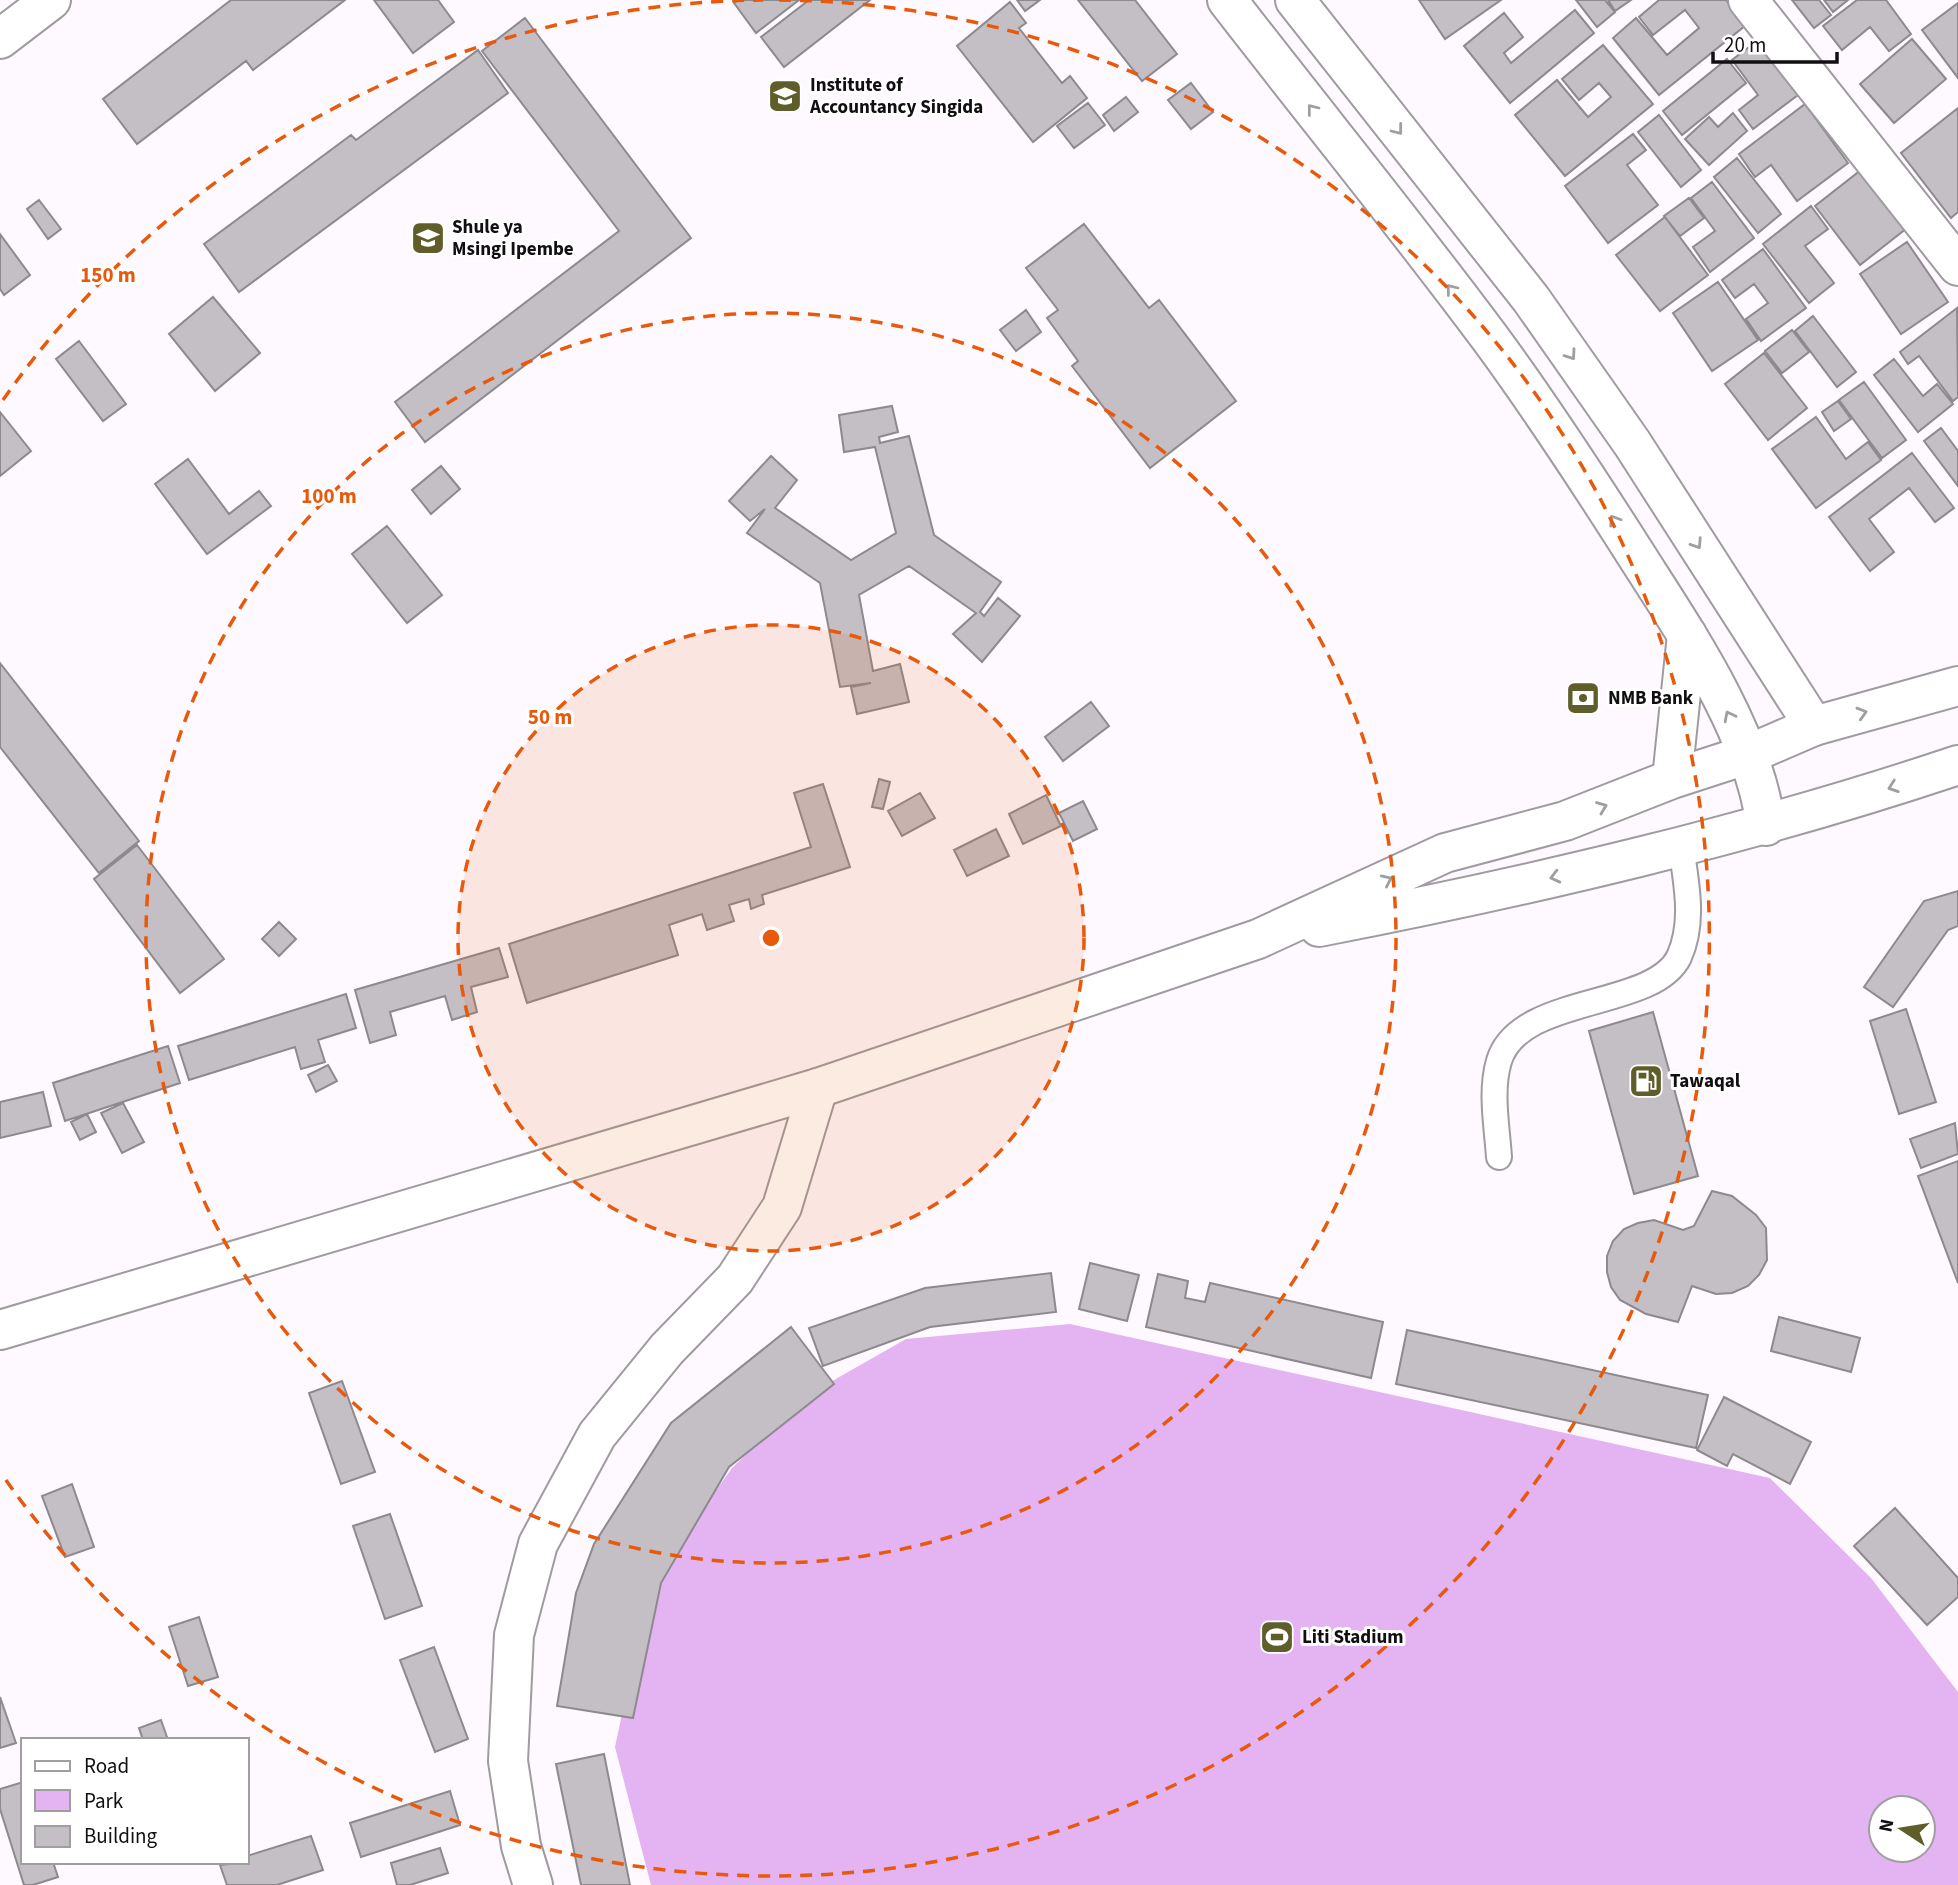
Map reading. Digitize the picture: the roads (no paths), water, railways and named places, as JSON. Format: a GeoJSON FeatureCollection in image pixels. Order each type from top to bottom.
{"type":"FeatureCollection","features":[{"type":"Feature","properties":{"kind":"main road"},"geometry":{"type":"LineString","coordinates":[[0,39],[51,0]]}},
{"type":"Feature","properties":{"kind":"main road"},"geometry":{"type":"LineString","coordinates":[[1227,0],[1493,342],[1579,465],[1687,635],[1749,754],[1762,793],[1766,826]]}},
{"type":"Feature","properties":{"kind":"main road"},"geometry":{"type":"LineString","coordinates":[[1295,0],[1531,299],[1632,443],[1814,726]]}},
{"type":"Feature","properties":{"kind":"main road"},"geometry":{"type":"LineString","coordinates":[[1748,0],[1958,266]]}},
{"type":"Feature","properties":{"kind":"main road"},"geometry":{"type":"LineString","coordinates":[[1672,779],[1687,635]]}},
{"type":"Feature","properties":{"kind":"main road"},"geometry":{"type":"LineString","coordinates":[[0,1330],[818,1088],[1258,939],[1445,853],[1564,821],[1672,779],[1749,754],[1814,726],[1958,686]]}},
{"type":"Feature","properties":{"kind":"main road"},"geometry":{"type":"LineString","coordinates":[[1258,939],[1482,895],[1766,826],[1958,765]]}},
{"type":"Feature","properties":{"kind":"main road"},"geometry":{"type":"LineString","coordinates":[[533,1885],[521,1846],[508,1762],[514,1635],[538,1544],[597,1434],[667,1349],[735,1279],[782,1207],[818,1088]]}},
{"type":"Feature","properties":{"kind":"lane"},"geometry":{"type":"LineString","coordinates":[[1499,1157],[1495,1084],[1499,1059],[1513,1038],[1533,1022],[1660,978],[1678,959],[1688,928],[1688,894],[1681,846]]}},
{"type":"Feature","properties":{"kind":"place","name":"Institute of Accountancy Singida"},"geometry":{"type":"Point","coordinates":[785,96]}},
{"type":"Feature","properties":{"kind":"place","name":"Shule ya Msingi Ipembe"},"geometry":{"type":"Point","coordinates":[428,238]}},
{"type":"Feature","properties":{"kind":"place","name":"NMB Bank"},"geometry":{"type":"Point","coordinates":[1583,698]}},
{"type":"Feature","properties":{"kind":"place","name":"Tawaqal"},"geometry":{"type":"Point","coordinates":[1646,1081]}},
{"type":"Feature","properties":{"kind":"place","name":"Liti Stadium"},"geometry":{"type":"Point","coordinates":[1277,1637]}}]}
